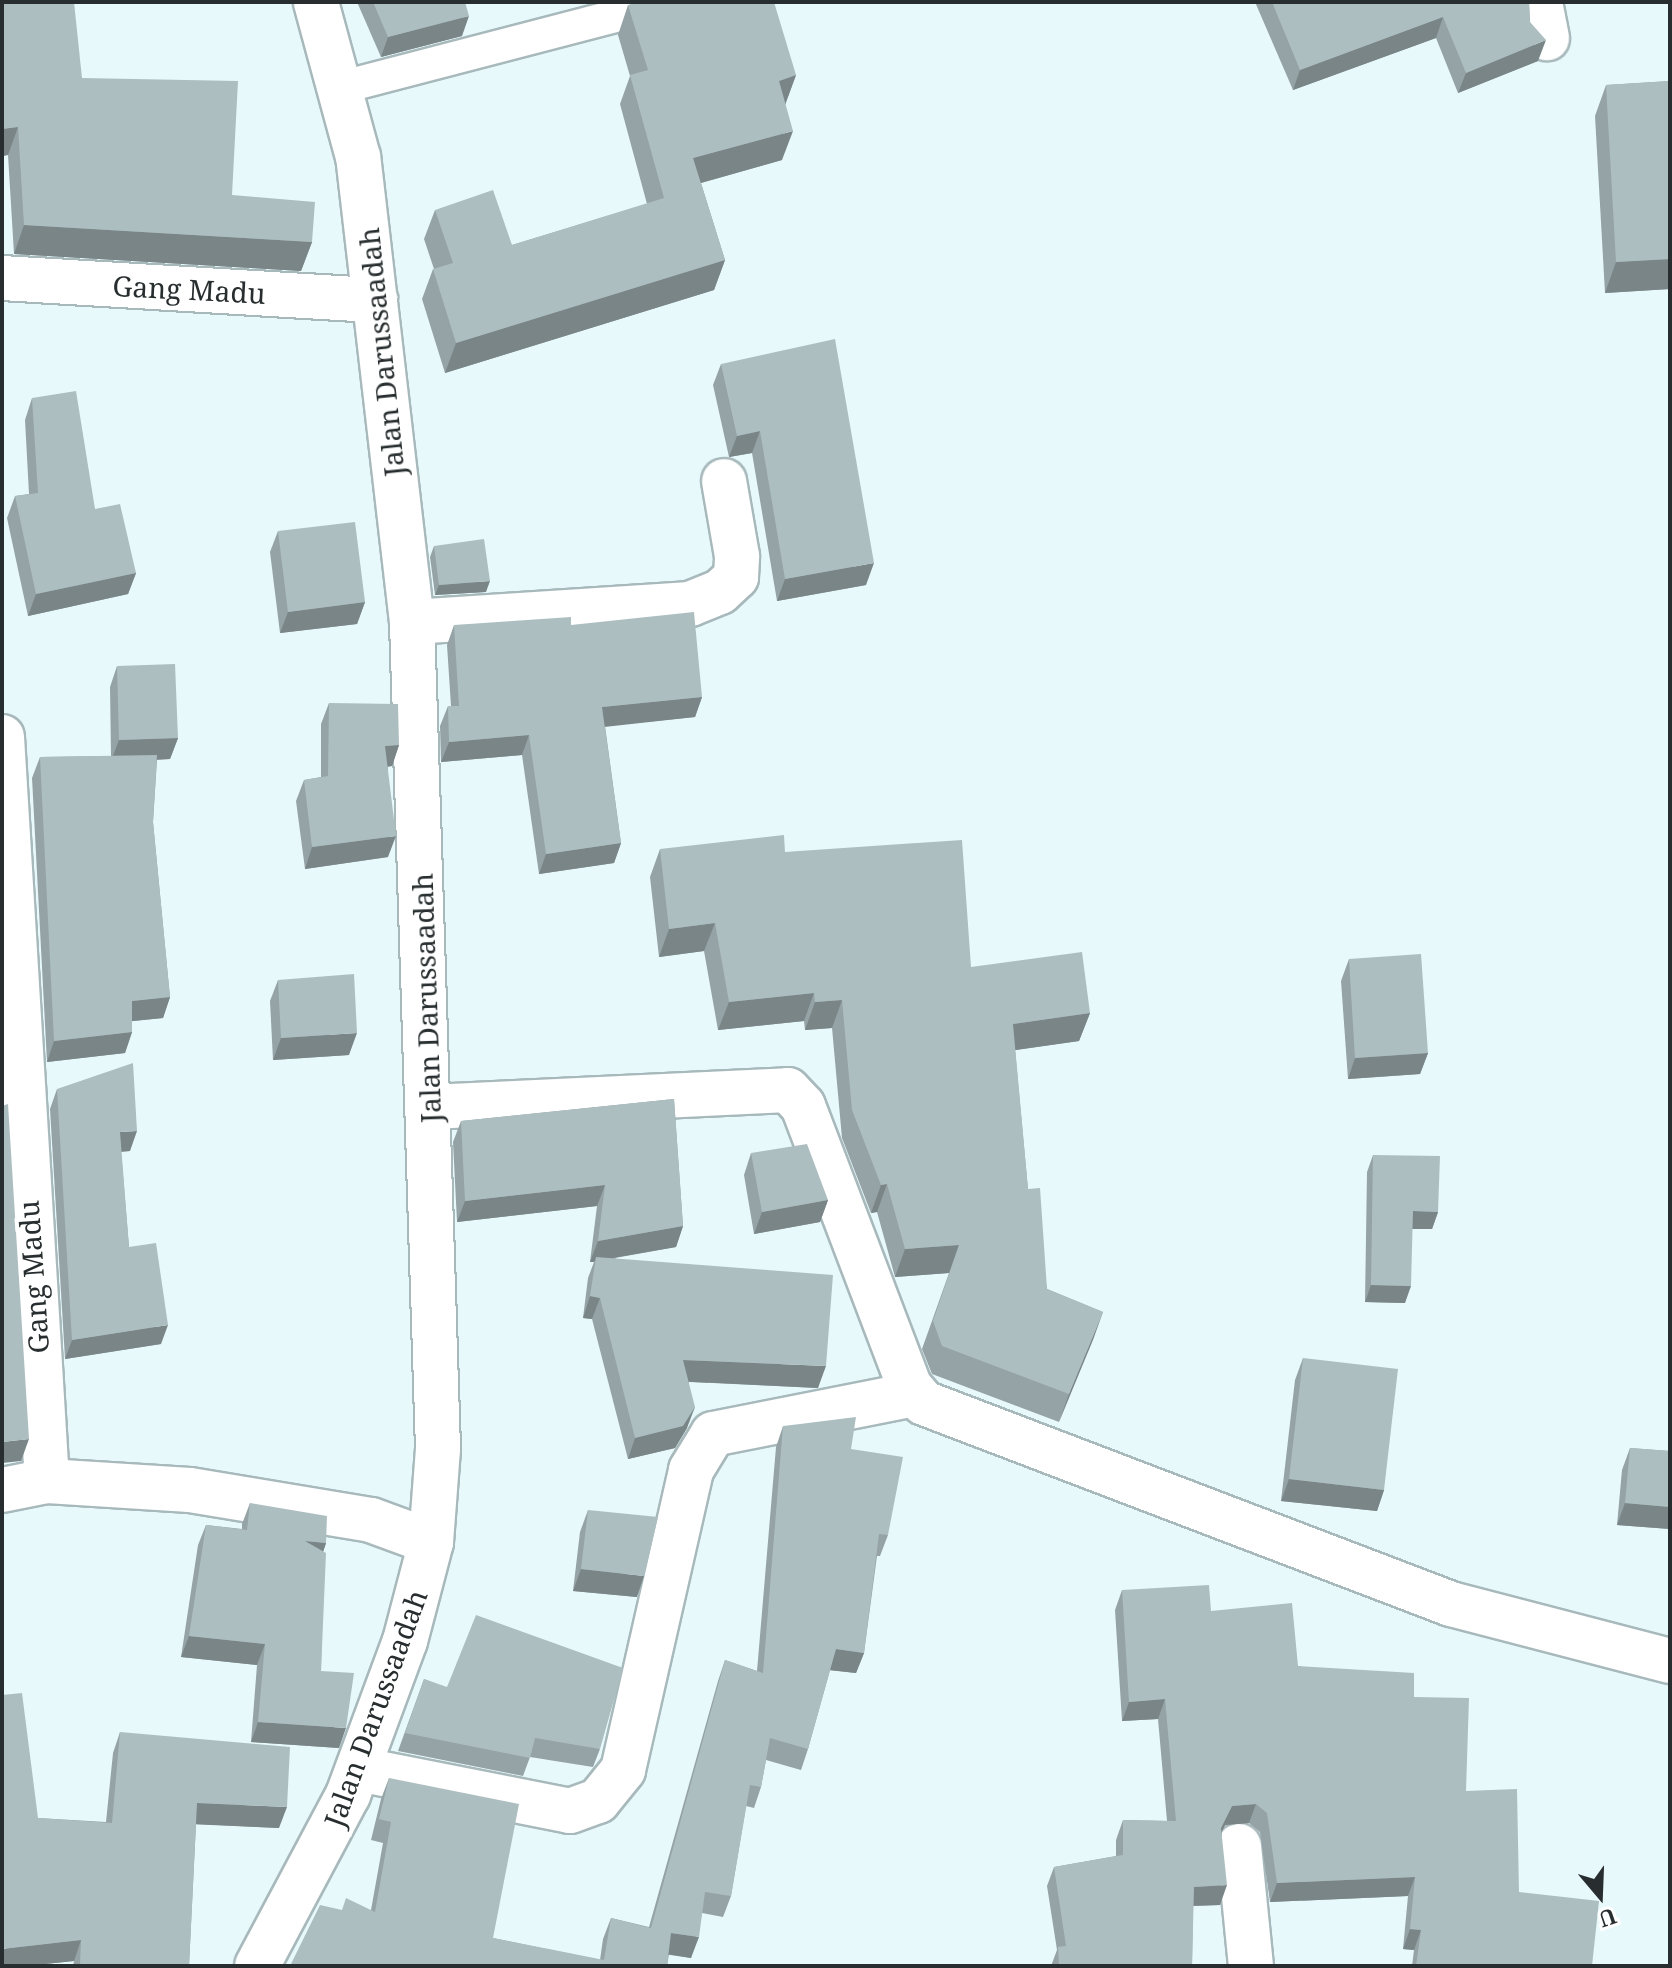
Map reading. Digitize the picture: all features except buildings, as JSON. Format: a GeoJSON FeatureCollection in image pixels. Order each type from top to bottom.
{"type":"FeatureCollection","features":[{"type":"Feature","properties":{"kind":"street","name":"Jalan Darussaadah"},"geometry":{"type":"LineString","coordinates":[[257,1966],[315,1865],[358,1769],[405,1641],[431,1542],[438,1449],[430,1107],[412,622],[358,157],[316,2]]}},
{"type":"Feature","properties":{"kind":"street","name":"Gang Madu"},"geometry":{"type":"LineString","coordinates":[[2,278],[375,300]]}},
{"type":"Feature","properties":{"kind":"street"},"geometry":{"type":"LineString","coordinates":[[412,622],[690,604],[720,592],[736,577],[737,556],[724,481]]}},
{"type":"Feature","properties":{"kind":"street","name":"Gang Madu"},"geometry":{"type":"LineString","coordinates":[[2,737],[47,1481]]}},
{"type":"Feature","properties":{"kind":"street"},"geometry":{"type":"LineString","coordinates":[[430,1107],[788,1090],[803,1106],[834,1178],[915,1394],[943,1413],[1451,1604],[1670,1661]]}},
{"type":"Feature","properties":{"kind":"street"},"geometry":{"type":"LineString","coordinates":[[358,1769],[570,1811],[598,1801],[623,1770],[691,1470],[713,1434],[915,1394]]}},
{"type":"Feature","properties":{"kind":"street"},"geometry":{"type":"LineString","coordinates":[[2,1490],[47,1481],[292,1503],[371,1520],[431,1542]]}},
{"type":"Feature","properties":{"kind":"street"},"geometry":{"type":"LineString","coordinates":[[1239,1846],[1251,1966]]}},
{"type":"Feature","properties":{"kind":"lane"},"geometry":{"type":"LineString","coordinates":[[339,88],[668,2]]}}]}
